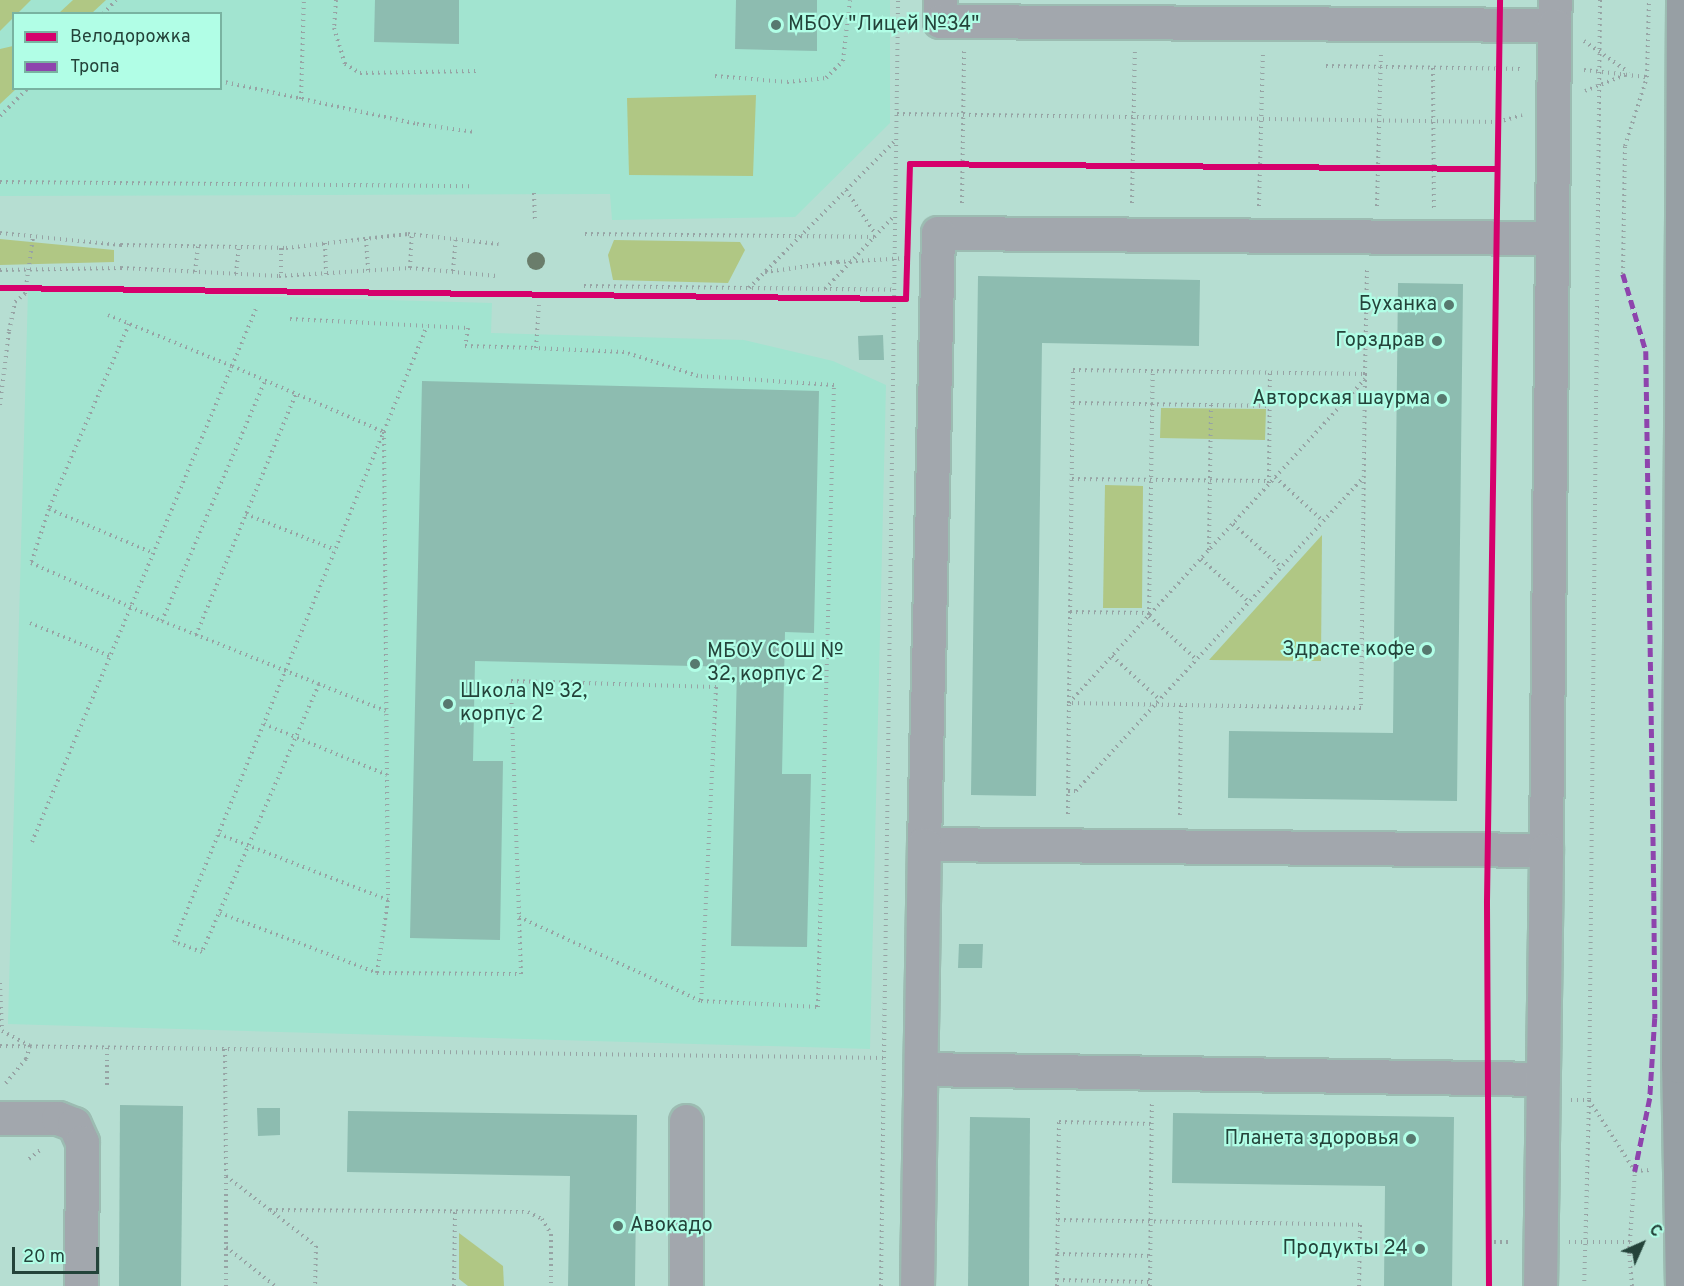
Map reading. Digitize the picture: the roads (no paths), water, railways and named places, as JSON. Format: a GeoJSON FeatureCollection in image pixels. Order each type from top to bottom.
{"type":"FeatureCollection","features":[{"type":"Feature","properties":{"kind":"main road"},"geometry":{"type":"LineString","coordinates":[[1682,1286],[1678,1168],[1683,0]]}},
{"type":"Feature","properties":{"kind":"lane"},"geometry":{"type":"LineString","coordinates":[[940,0],[940,21],[1500,24],[1555,12],[1540,1286]]}},
{"type":"Feature","properties":{"kind":"lane"},"geometry":{"type":"LineString","coordinates":[[917,1286],[924,844],[938,233],[1258,235],[1371,250],[1434,237],[1552,238]]}},
{"type":"Feature","properties":{"kind":"lane"},"geometry":{"type":"LineString","coordinates":[[924,844],[1546,850]]}},
{"type":"Feature","properties":{"kind":"lane"},"geometry":{"type":"LineString","coordinates":[[921,1070],[1543,1079]]}},
{"type":"Feature","properties":{"kind":"lane"},"geometry":{"type":"LineString","coordinates":[[0,1118],[58,1118],[74,1124],[82,1142],[81,1286]]}},
{"type":"Feature","properties":{"kind":"lane"},"geometry":{"type":"LineString","coordinates":[[686,1121],[686,1286]]}},
{"type":"Feature","properties":{"kind":"place","name":"МБОУ \"Лицей №34\""},"geometry":{"type":"Point","coordinates":[776,25]}},
{"type":"Feature","properties":{"kind":"place","name":"Буханка"},"geometry":{"type":"Point","coordinates":[1449,305]}},
{"type":"Feature","properties":{"kind":"place","name":"Горздрав"},"geometry":{"type":"Point","coordinates":[1437,341]}},
{"type":"Feature","properties":{"kind":"place","name":"Авторская шаурма"},"geometry":{"type":"Point","coordinates":[1442,399]}},
{"type":"Feature","properties":{"kind":"place","name":"Здрасте кофе"},"geometry":{"type":"Point","coordinates":[1427,650]}},
{"type":"Feature","properties":{"kind":"place","name":"МБОУ СОШ № 32, корпус 2"},"geometry":{"type":"Point","coordinates":[695,664]}},
{"type":"Feature","properties":{"kind":"place","name":"Школа № 32, корпус 2"},"geometry":{"type":"Point","coordinates":[448,704]}},
{"type":"Feature","properties":{"kind":"place","name":"Планета здоровья"},"geometry":{"type":"Point","coordinates":[1411,1139]}},
{"type":"Feature","properties":{"kind":"place","name":"Авокадо"},"geometry":{"type":"Point","coordinates":[618,1226]}},
{"type":"Feature","properties":{"kind":"place","name":"Продукты 24"},"geometry":{"type":"Point","coordinates":[1420,1249]}}]}
